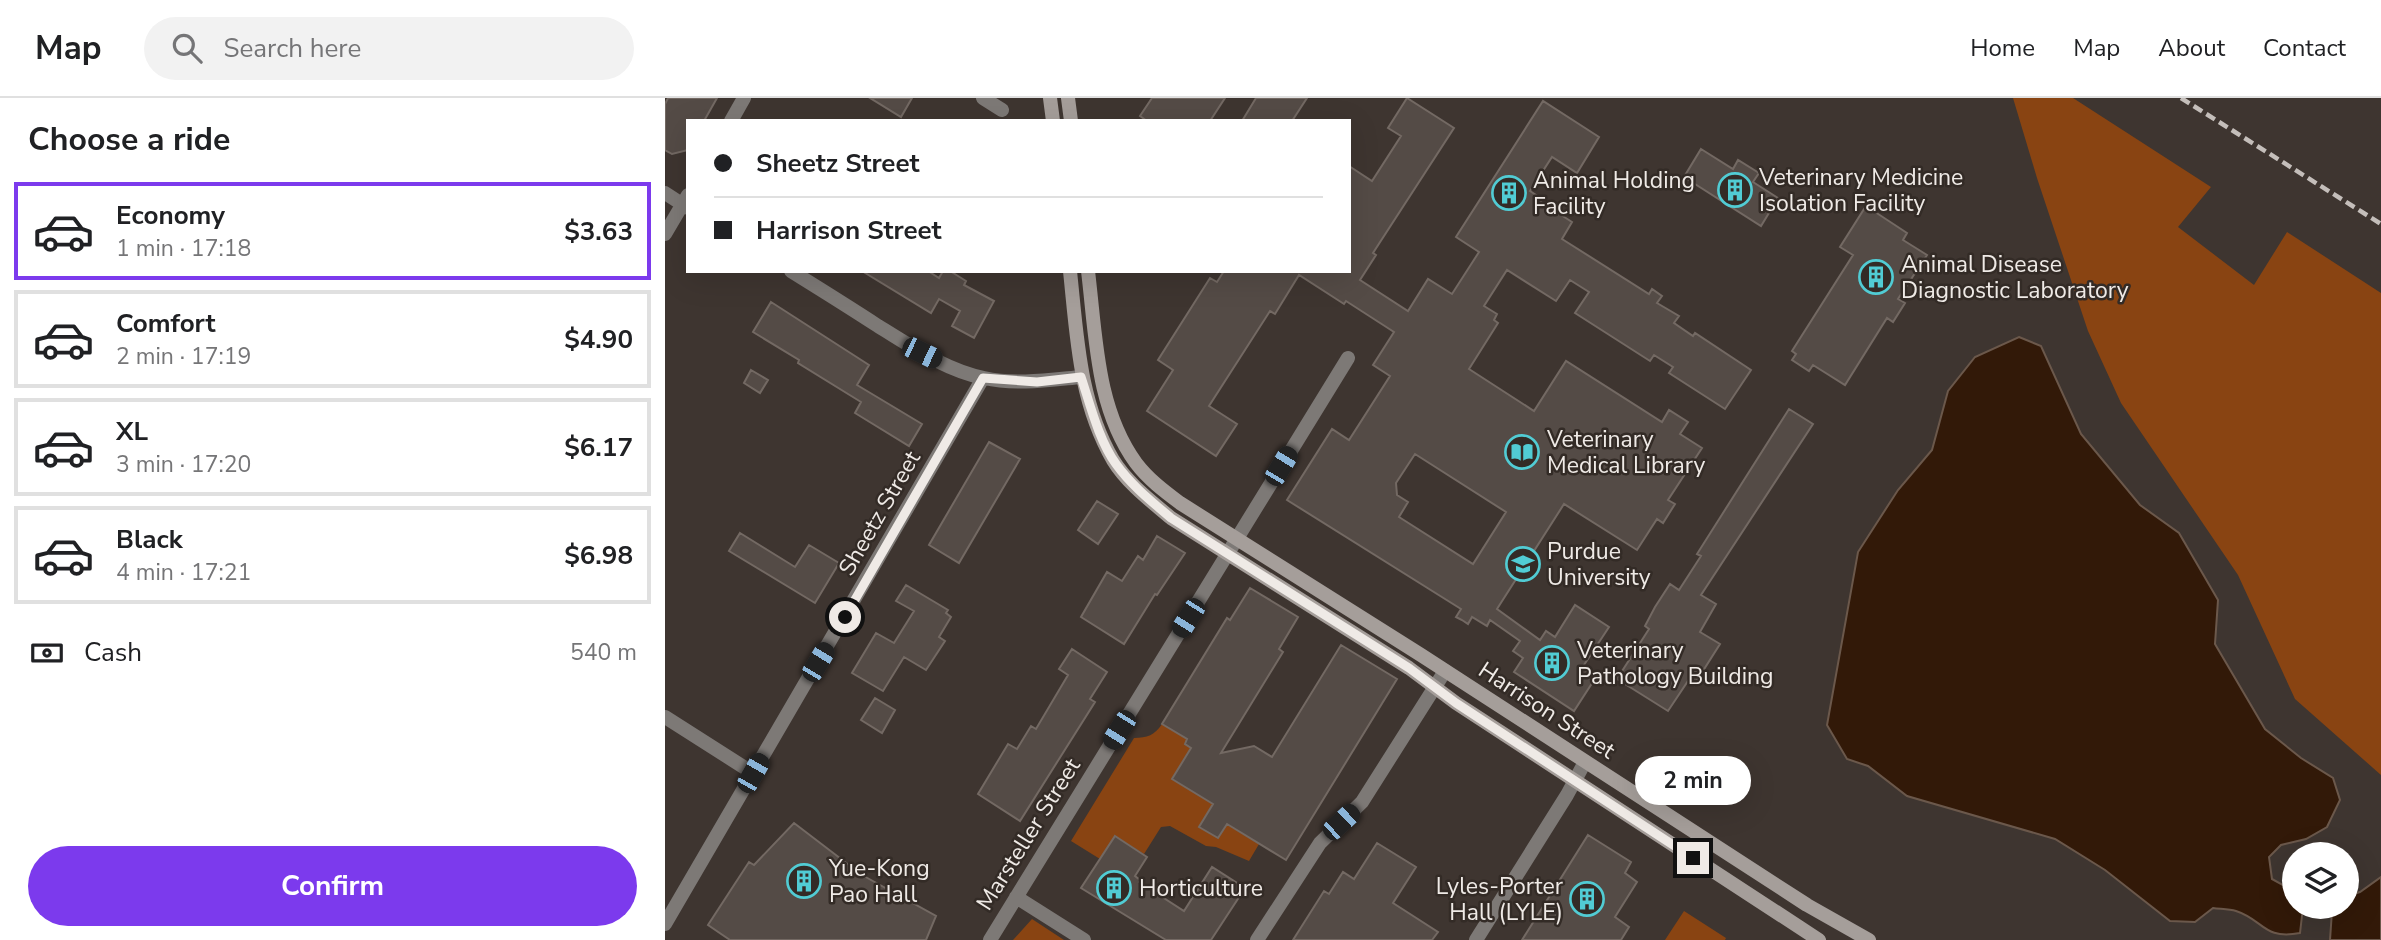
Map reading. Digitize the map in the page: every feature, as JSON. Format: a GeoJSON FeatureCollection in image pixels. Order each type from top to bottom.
{"type":"FeatureCollection","features":[{"type":"Feature","properties":{"kind":"main road"},"geometry":{"type":"LineString","coordinates":[[1050,98],[1053,119]]}},
{"type":"Feature","properties":{"kind":"main road"},"geometry":{"type":"LineString","coordinates":[[1068,98],[1071,119]]}},
{"type":"Feature","properties":{"kind":"main road","name":"Harrison Street"},"geometry":{"type":"LineString","coordinates":[[1070,273],[1081,377],[1095,420],[1114,462],[1142,494],[1171,518],[1409,668],[1819,940]]}},
{"type":"Feature","properties":{"kind":"main road","name":"Harrison Street"},"geometry":{"type":"LineString","coordinates":[[1089,273],[1101,376],[1108,406],[1136,463],[1156,484],[1180,503],[1807,905],[1869,940]]}},
{"type":"Feature","properties":{"kind":"street"},"geometry":{"type":"LineString","coordinates":[[732,119],[744,98]]}},
{"type":"Feature","properties":{"kind":"street"},"geometry":{"type":"LineString","coordinates":[[983,98],[1002,110]]}},
{"type":"Feature","properties":{"kind":"street"},"geometry":{"type":"LineString","coordinates":[[665,193],[686,202],[665,234]]}},
{"type":"Feature","properties":{"kind":"street"},"geometry":{"type":"LineString","coordinates":[[794,273],[922,353],[954,368],[983,378],[1037,382],[1081,377]]}},
{"type":"Feature","properties":{"kind":"street","name":"Marsteller Street"},"geometry":{"type":"LineString","coordinates":[[990,940],[1348,358]]}},
{"type":"Feature","properties":{"kind":"street","name":"Sheetz Street"},"geometry":{"type":"LineString","coordinates":[[665,924],[983,378]]}},
{"type":"Feature","properties":{"kind":"street"},"geometry":{"type":"LineString","coordinates":[[1257,940],[1320,843],[1362,802],[1445,671]]}},
{"type":"Feature","properties":{"kind":"street"},"geometry":{"type":"LineString","coordinates":[[665,716],[753,773]]}},
{"type":"Feature","properties":{"kind":"street"},"geometry":{"type":"LineString","coordinates":[[1476,940],[1585,762]]}},
{"type":"Feature","properties":{"kind":"street"},"geometry":{"type":"LineString","coordinates":[[1016,897],[1084,940]]}},
{"type":"Feature","properties":{"kind":"shaded area"},"geometry":{"type":"Polygon","coordinates":[[[2013,98],[2073,98],[2211,187],[2178,227],[2254,285],[2287,232],[2381,293],[2381,775],[2295,699],[2238,575],[2121,403],[2088,331],[2013,98]]]}},
{"type":"Feature","properties":{"kind":"shaded area"},"geometry":{"type":"Polygon","coordinates":[[[2019,337],[2041,346],[2081,434],[2140,505],[2179,533],[2218,600],[2215,644],[2265,729],[2301,758],[2333,778],[2340,800],[2327,827],[2306,839],[2282,842],[2269,857],[2272,879],[2282,884],[2282,919],[2302,919],[2300,933],[2278,934],[2236,911],[2213,908],[2195,922],[2170,921],[2105,870],[2055,839],[1907,796],[1868,766],[1847,759],[1827,725],[1858,552],[1898,490],[1932,450],[1948,391],[1975,357],[2019,337]]]}},
{"type":"Feature","properties":{"kind":"shaded area"},"geometry":{"type":"Polygon","coordinates":[[[1162,724],[1187,739],[1185,744],[1222,766],[1217,806],[1212,805],[1199,827],[1226,824],[1259,844],[1249,861],[1216,847],[1206,846],[1170,826],[1161,827],[1144,854],[1115,836],[1100,859],[1071,841],[1134,738],[1150,735],[1162,724]]]}},
{"type":"Feature","properties":{"kind":"shaded area"},"geometry":{"type":"Polygon","coordinates":[[[2381,877],[2381,940],[2330,940],[2331,919],[2359,919],[2360,892],[2381,877]]]}},
{"type":"Feature","properties":{"kind":"shaded area"},"geometry":{"type":"Polygon","coordinates":[[[1684,911],[1726,938],[1725,940],[1665,940],[1684,911]]]}},
{"type":"Feature","properties":{"kind":"shaded area"},"geometry":{"type":"Polygon","coordinates":[[[1032,919],[1064,940],[1013,940],[1032,919]]]}},
{"type":"Feature","properties":{"kind":"building"},"geometry":{"type":"Polygon","coordinates":[[[668,98],[717,98],[705,119],[686,119],[686,150],[672,154],[665,150],[665,104],[668,98]]]}},
{"type":"Feature","properties":{"kind":"building"},"geometry":{"type":"Polygon","coordinates":[[[870,98],[912,98],[901,117],[870,98]]]}},
{"type":"Feature","properties":{"kind":"building"},"geometry":{"type":"Polygon","coordinates":[[[1152,98],[1225,98],[1211,119],[1144,119],[1140,116],[1152,98]]]}},
{"type":"Feature","properties":{"kind":"building"},"geometry":{"type":"Polygon","coordinates":[[[1256,98],[1307,98],[1293,119],[1243,119],[1256,98]]]}},
{"type":"Feature","properties":{"kind":"building"},"geometry":{"type":"Polygon","coordinates":[[[1407,98],[1454,128],[1373,253],[1376,255],[1360,280],[1408,311],[1428,279],[1452,294],[1479,252],[1456,237],[1543,101],[1599,137],[1577,173],[1552,157],[1530,191],[1542,199],[1541,202],[1572,222],[1562,239],[1649,294],[1652,289],[1662,296],[1657,303],[1679,316],[1674,323],[1693,336],[1695,333],[1751,370],[1725,409],[1669,373],[1673,367],[1654,355],[1650,361],[1575,313],[1589,292],[1570,280],[1556,301],[1507,270],[1484,306],[1497,314],[1494,320],[1498,323],[1469,369],[1534,411],[1566,361],[1662,422],[1669,410],[1688,422],[1680,434],[1702,448],[1668,500],[1675,504],[1663,523],[1657,519],[1637,550],[1564,504],[1497,609],[1540,640],[1546,631],[1555,637],[1575,605],[1609,627],[1582,668],[1596,677],[1574,711],[1514,672],[1523,658],[1513,651],[1520,641],[1490,620],[1487,626],[1472,617],[1468,624],[1456,617],[1461,609],[1287,500],[1332,429],[1349,440],[1390,376],[1373,365],[1394,332],[1299,275],[1275,314],[1270,311],[1209,406],[1237,424],[1216,456],[1147,411],[1173,370],[1158,360],[1210,278],[1217,282],[1223,273],[1351,273],[1351,167],[1372,181],[1401,136],[1388,128],[1407,98]],[[1415,454],[1396,483],[1397,495],[1408,502],[1399,517],[1473,564],[1506,512],[1415,454]]]}},
{"type":"Feature","properties":{"kind":"building","name":"Veterinary Medicine Isolation Facility"},"geometry":{"type":"Polygon","coordinates":[[[1701,149],[1733,169],[1738,160],[1759,173],[1753,182],[1778,198],[1761,226],[1684,177],[1701,149]]]}},
{"type":"Feature","properties":{"kind":"building","name":"Animal Disease Diagnostic Laboratory"},"geometry":{"type":"Polygon","coordinates":[[[1866,206],[1907,233],[1903,240],[1927,255],[1898,299],[1905,303],[1893,322],[1887,318],[1845,385],[1813,365],[1809,371],[1792,360],[1796,354],[1792,351],[1853,255],[1840,247],[1866,206]]]}},
{"type":"Feature","properties":{"kind":"building"},"geometry":{"type":"Polygon","coordinates":[[[865,273],[931,273],[939,278],[942,273],[953,273],[966,281],[964,285],[994,301],[974,338],[952,326],[960,311],[939,299],[931,313],[865,273]]]}},
{"type":"Feature","properties":{"kind":"building"},"geometry":{"type":"Polygon","coordinates":[[[771,302],[869,365],[857,385],[922,424],[909,446],[855,413],[861,402],[753,332],[771,302]]]}},
{"type":"Feature","properties":{"kind":"building"},"geometry":{"type":"Polygon","coordinates":[[[751,370],[768,380],[760,393],[744,383],[751,370]]]}},
{"type":"Feature","properties":{"kind":"building"},"geometry":{"type":"Polygon","coordinates":[[[1789,409],[1813,424],[1701,595],[1716,604],[1700,632],[1720,644],[1694,685],[1688,681],[1668,711],[1617,679],[1649,629],[1645,626],[1655,607],[1670,584],[1679,590],[1701,556],[1697,554],[1789,409]]]}},
{"type":"Feature","properties":{"kind":"building"},"geometry":{"type":"Polygon","coordinates":[[[989,442],[1020,459],[959,563],[929,545],[989,442]]]}},
{"type":"Feature","properties":{"kind":"building"},"geometry":{"type":"Polygon","coordinates":[[[1097,501],[1118,514],[1098,544],[1078,530],[1097,501]]]}},
{"type":"Feature","properties":{"kind":"building"},"geometry":{"type":"Polygon","coordinates":[[[740,533],[795,567],[809,545],[839,563],[815,603],[729,551],[740,533]]]}},
{"type":"Feature","properties":{"kind":"building"},"geometry":{"type":"Polygon","coordinates":[[[1157,536],[1185,553],[1124,644],[1081,617],[1107,572],[1122,581],[1138,556],[1143,560],[1157,536]]]}},
{"type":"Feature","properties":{"kind":"building"},"geometry":{"type":"Polygon","coordinates":[[[906,585],[948,610],[946,613],[951,617],[939,637],[945,641],[926,670],[904,657],[883,691],[852,673],[876,633],[894,643],[914,611],[896,601],[906,585]]]}},
{"type":"Feature","properties":{"kind":"building"},"geometry":{"type":"Polygon","coordinates":[[[1250,588],[1298,617],[1279,649],[1283,652],[1221,753],[1254,746],[1272,757],[1341,645],[1397,679],[1286,860],[1227,824],[1218,838],[1199,827],[1213,804],[1172,779],[1191,748],[1185,744],[1187,739],[1162,724],[1227,618],[1230,620],[1250,588]]]}},
{"type":"Feature","properties":{"kind":"building"},"geometry":{"type":"Polygon","coordinates":[[[1072,649],[1107,672],[1090,699],[1095,702],[1020,821],[978,794],[1008,744],[1017,749],[1031,726],[1036,729],[1068,675],[1059,669],[1072,649]]]}},
{"type":"Feature","properties":{"kind":"building"},"geometry":{"type":"Polygon","coordinates":[[[875,698],[895,710],[882,733],[861,720],[875,698]]]}},
{"type":"Feature","properties":{"kind":"building","name":"Yue-Kong Pao Hall"},"geometry":{"type":"Polygon","coordinates":[[[794,823],[862,875],[936,916],[926,940],[730,940],[708,925],[749,862],[754,865],[794,823]]]}},
{"type":"Feature","properties":{"kind":"building","name":"Lyles-Porter Hall (LYLE)"},"geometry":{"type":"Polygon","coordinates":[[[1588,835],[1631,862],[1625,873],[1637,882],[1615,917],[1629,927],[1621,940],[1522,940],[1588,835]]]}},
{"type":"Feature","properties":{"kind":"building","name":"Horticulture"},"geometry":{"type":"Polygon","coordinates":[[[1115,836],[1147,857],[1135,876],[1139,882],[1184,911],[1212,867],[1245,888],[1211,940],[1166,940],[1081,888],[1115,836]]]}},
{"type":"Feature","properties":{"kind":"building"},"geometry":{"type":"Polygon","coordinates":[[[1377,843],[1416,867],[1393,903],[1438,932],[1432,940],[1293,940],[1324,891],[1329,894],[1343,872],[1354,879],[1377,843]]]}},
{"type":"Feature","properties":{"kind":"railway"},"geometry":{"type":"LineString","coordinates":[[2181,98],[2381,224]]}},
{"type":"Feature","properties":{"kind":"place","name":"Veterinary Medicine Isolation Facility"},"geometry":{"type":"Point","coordinates":[1735,190]}},
{"type":"Feature","properties":{"kind":"place","name":"Animal Holding Facility"},"geometry":{"type":"Point","coordinates":[1509,193]}},
{"type":"Feature","properties":{"kind":"place","name":"Animal Disease Diagnostic Laboratory"},"geometry":{"type":"Point","coordinates":[1876,277]}},
{"type":"Feature","properties":{"kind":"place","name":"Veterinary Medical Library"},"geometry":{"type":"Point","coordinates":[1522,452]}},
{"type":"Feature","properties":{"kind":"place","name":"Purdue University"},"geometry":{"type":"Point","coordinates":[1523,564]}},
{"type":"Feature","properties":{"kind":"place","name":"Veterinary Pathology Building"},"geometry":{"type":"Point","coordinates":[1552,663]}},
{"type":"Feature","properties":{"kind":"place","name":"Yue-Kong Pao Hall"},"geometry":{"type":"Point","coordinates":[804,881]}},
{"type":"Feature","properties":{"kind":"place","name":"Horticulture"},"geometry":{"type":"Point","coordinates":[1114,888]}},
{"type":"Feature","properties":{"kind":"place","name":"Lyles-Porter Hall (LYLE)"},"geometry":{"type":"Point","coordinates":[1587,899]}},
{"type":"Feature","properties":{"kind":"route"},"geometry":{"type":"LineString","coordinates":[[845,617],[983,378],[1037,382],[1081,377],[1095,420],[1114,462],[1142,494],[1171,518],[1409,668],[1456,703],[1693,858]]}}]}
